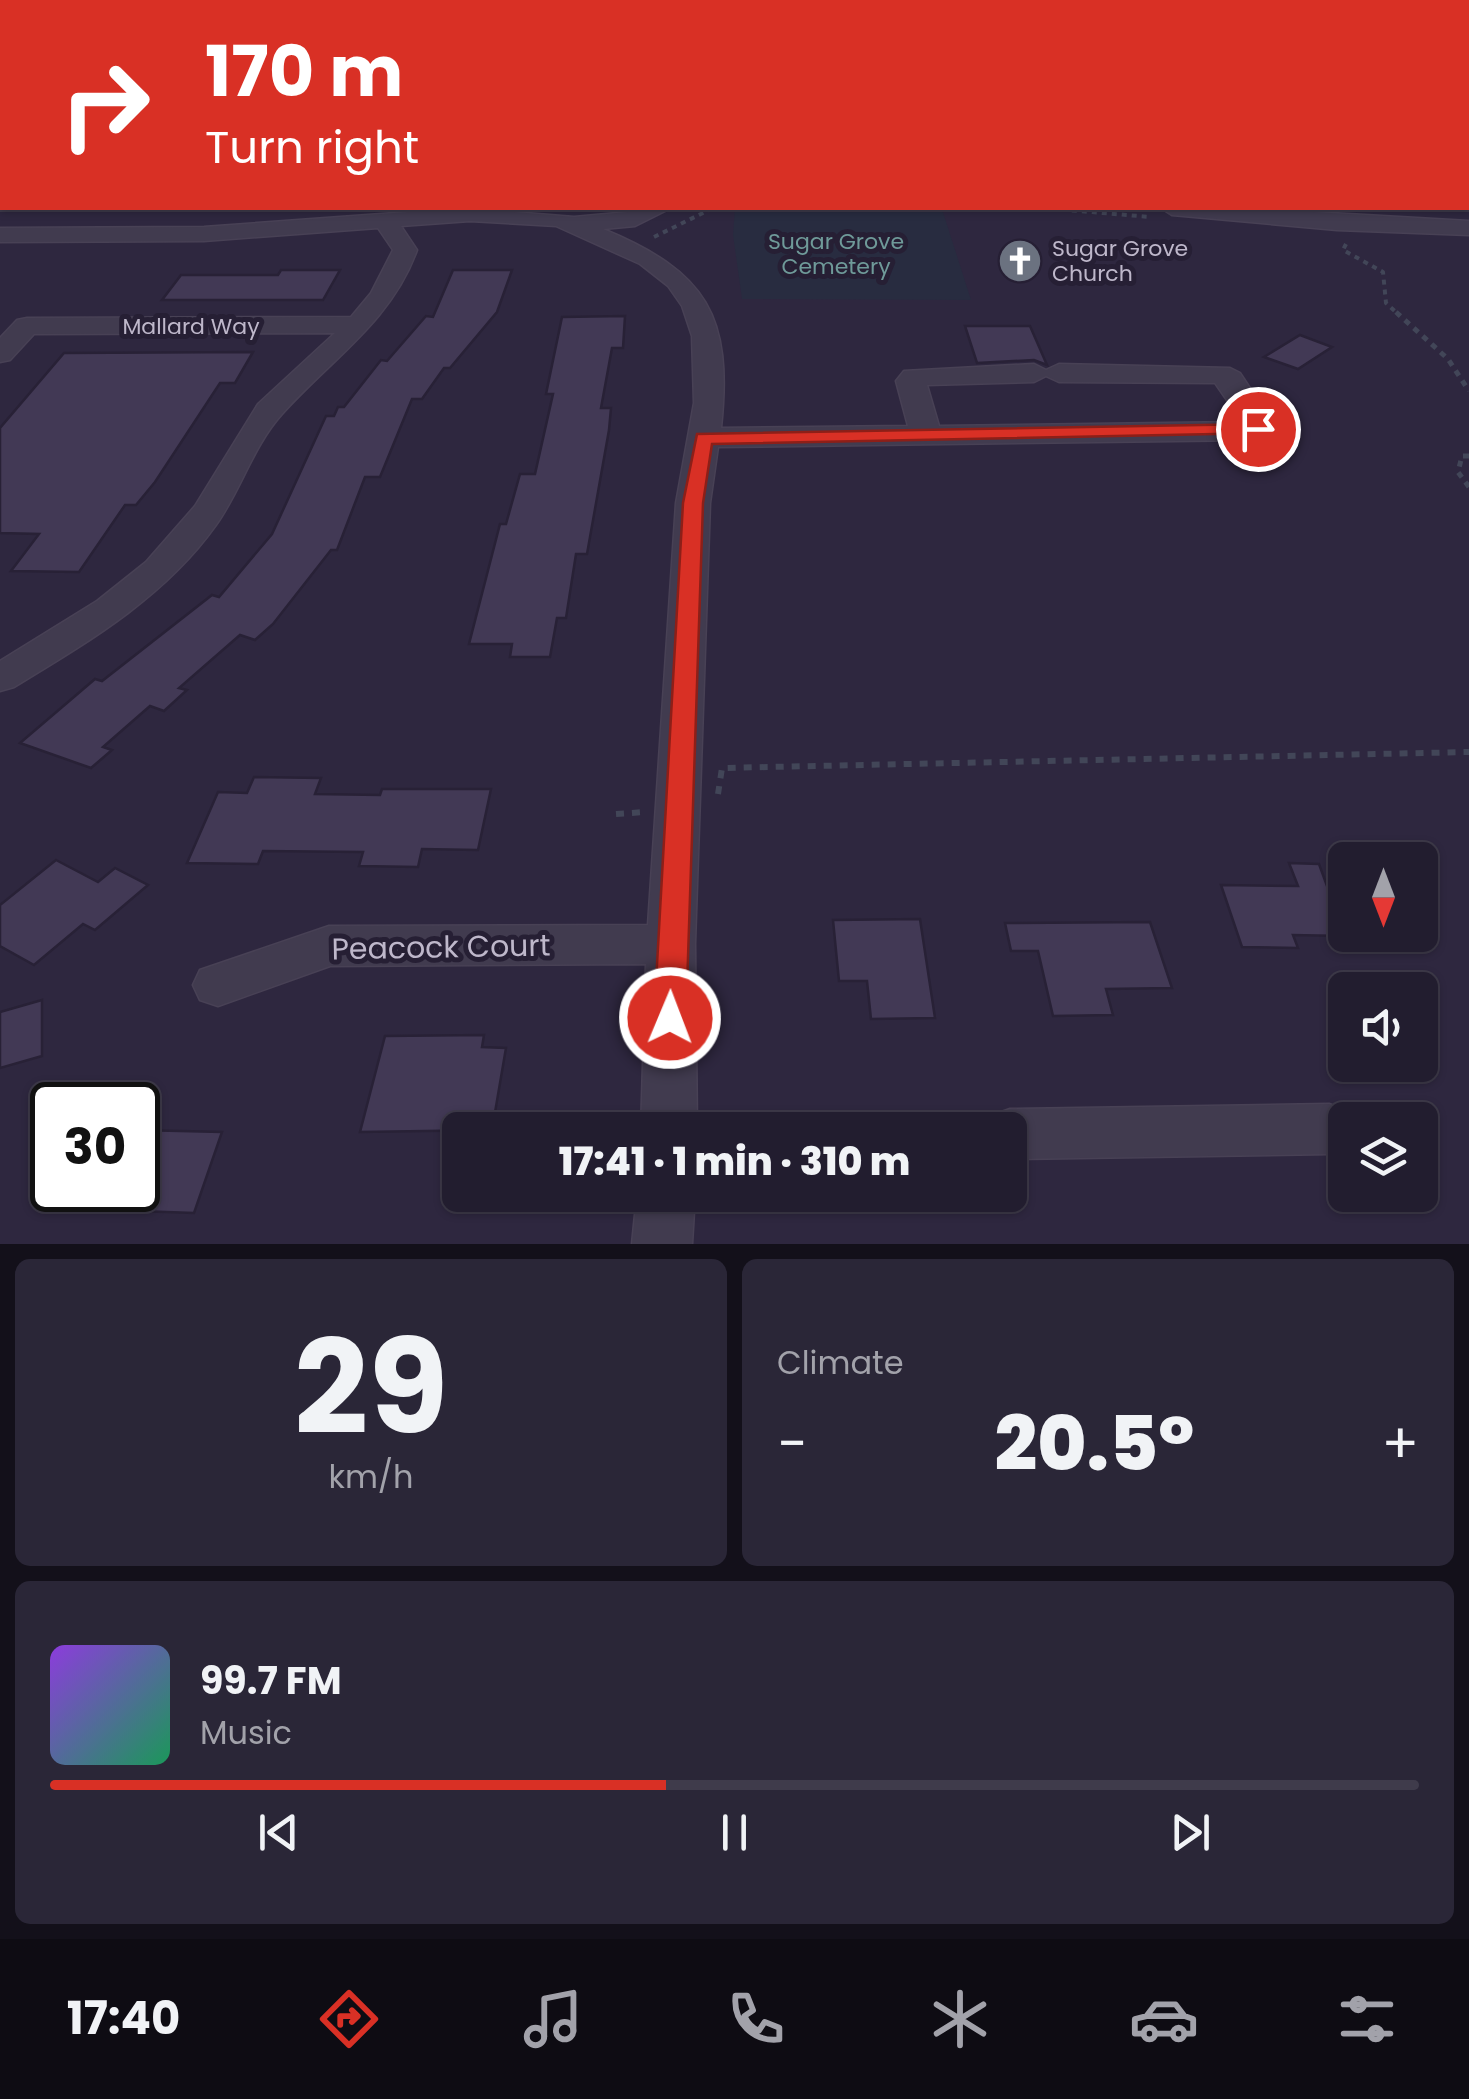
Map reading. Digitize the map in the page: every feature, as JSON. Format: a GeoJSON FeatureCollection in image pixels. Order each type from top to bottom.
{"type":"FeatureCollection","features":[{"type":"Feature","properties":{"kind":"street"},"geometry":{"type":"LineString","coordinates":[[384,219],[422,210]]}},
{"type":"Feature","properties":{"kind":"street"},"geometry":{"type":"LineString","coordinates":[[533,210],[652,261],[694,298],[706,326],[703,438],[693,503],[677,811],[669,1112]]}},
{"type":"Feature","properties":{"kind":"street"},"geometry":{"type":"LineString","coordinates":[[0,235],[218,233],[470,214],[614,223],[654,210]]}},
{"type":"Feature","properties":{"kind":"street"},"geometry":{"type":"LineString","coordinates":[[652,261],[646,241],[659,210]]}},
{"type":"Feature","properties":{"kind":"street"},"geometry":{"type":"LineString","coordinates":[[1192,210],[1336,224],[1469,228]]}},
{"type":"Feature","properties":{"kind":"street"},"geometry":{"type":"LineString","coordinates":[[0,678],[98,617],[167,567],[205,517],[260,420],[377,305],[405,250],[384,219]]}},
{"type":"Feature","properties":{"kind":"street","name":"Mallard Way"},"geometry":{"type":"LineString","coordinates":[[0,354],[26,326],[356,325]]}},
{"type":"Feature","properties":{"kind":"street"},"geometry":{"type":"LineString","coordinates":[[703,438],[1254,431],[1260,426],[1230,379],[1220,374],[914,377],[910,381],[926,435]]}},
{"type":"Feature","properties":{"kind":"street","name":"Peacock Court"},"geometry":{"type":"LineString","coordinates":[[218,984],[330,946],[671,944]]}},
{"type":"Feature","properties":{"kind":"street"},"geometry":{"type":"LineString","coordinates":[[1027,1134],[1328,1129]]}},
{"type":"Feature","properties":{"kind":"street"},"geometry":{"type":"LineString","coordinates":[[662,1244],[665,1212]]}},
{"type":"Feature","properties":{"kind":"path"},"geometry":{"type":"LineString","coordinates":[[1339,238],[1347,243],[1343,250],[1383,272],[1386,302],[1448,359],[1469,391]]}},
{"type":"Feature","properties":{"kind":"path"},"geometry":{"type":"LineString","coordinates":[[1469,456],[1462,456],[1458,472],[1469,487]]}},
{"type":"Feature","properties":{"kind":"path"},"geometry":{"type":"LineString","coordinates":[[677,811],[716,810],[722,768],[1469,752]]}},
{"type":"Feature","properties":{"kind":"green space","name":"Sugar Grove Cemetery"},"geometry":{"type":"Polygon","coordinates":[[[735,210],[942,210],[971,300],[742,299],[733,235],[735,210]]]}},
{"type":"Feature","properties":{"kind":"building"},"geometry":{"type":"Polygon","coordinates":[[[281,270],[340,270],[323,300],[162,300],[181,275],[278,275],[281,270]]]}},
{"type":"Feature","properties":{"kind":"building"},"geometry":{"type":"Polygon","coordinates":[[[453,270],[512,270],[497,312],[450,368],[444,368],[422,399],[412,399],[380,477],[365,477],[337,550],[331,550],[273,624],[255,640],[240,635],[179,688],[187,690],[164,711],[150,706],[103,747],[112,750],[91,768],[20,743],[95,679],[102,681],[212,595],[219,597],[272,534],[326,416],[334,416],[338,407],[344,407],[381,360],[387,361],[426,316],[433,317],[453,270]]]}},
{"type":"Feature","properties":{"kind":"building"},"geometry":{"type":"Polygon","coordinates":[[[625,316],[623,348],[612,348],[601,408],[611,408],[609,430],[587,554],[576,554],[566,618],[557,618],[550,657],[510,657],[512,644],[469,644],[500,524],[506,524],[520,474],[535,474],[553,394],[546,394],[562,317],[625,316]]]}},
{"type":"Feature","properties":{"kind":"building"},"geometry":{"type":"Polygon","coordinates":[[[965,326],[1030,326],[1047,365],[1034,360],[977,363],[965,326]]]}},
{"type":"Feature","properties":{"kind":"building"},"geometry":{"type":"Polygon","coordinates":[[[1300,335],[1332,347],[1298,369],[1264,357],[1300,335]]]}},
{"type":"Feature","properties":{"kind":"building"},"geometry":{"type":"Polygon","coordinates":[[[253,352],[235,383],[220,383],[155,482],[136,505],[125,505],[79,572],[11,571],[39,534],[0,533],[0,428],[64,353],[253,352]]]}},
{"type":"Feature","properties":{"kind":"building"},"geometry":{"type":"Polygon","coordinates":[[[254,777],[321,778],[315,794],[380,795],[382,789],[491,789],[478,850],[422,849],[418,867],[359,866],[363,852],[263,851],[258,864],[187,863],[218,792],[247,793],[254,777]]]}},
{"type":"Feature","properties":{"kind":"building"},"geometry":{"type":"Polygon","coordinates":[[[56,860],[98,882],[115,868],[148,885],[95,930],[83,924],[34,965],[0,946],[0,905],[56,860]]]}},
{"type":"Feature","properties":{"kind":"building"},"geometry":{"type":"Polygon","coordinates":[[[1289,863],[1319,864],[1328,886],[1328,936],[1293,935],[1298,948],[1242,947],[1221,885],[1298,886],[1289,863]]]}},
{"type":"Feature","properties":{"kind":"building"},"geometry":{"type":"Polygon","coordinates":[[[920,919],[935,1018],[871,1019],[867,981],[839,981],[833,920],[920,919]]]}},
{"type":"Feature","properties":{"kind":"building"},"geometry":{"type":"Polygon","coordinates":[[[1150,922],[1172,988],[1106,989],[1113,1015],[1053,1016],[1038,951],[1011,951],[1005,923],[1150,922]]]}},
{"type":"Feature","properties":{"kind":"building"},"geometry":{"type":"Polygon","coordinates":[[[42,1000],[42,1056],[0,1068],[0,1012],[42,1000]]]}},
{"type":"Feature","properties":{"kind":"building"},"geometry":{"type":"Polygon","coordinates":[[[484,1035],[482,1047],[506,1048],[495,1112],[442,1112],[442,1131],[360,1132],[385,1036],[484,1035]]]}},
{"type":"Feature","properties":{"kind":"building"},"geometry":{"type":"Polygon","coordinates":[[[160,1131],[222,1132],[194,1213],[160,1212],[160,1131]]]}},
{"type":"Feature","properties":{"kind":"place","name":"Sugar Grove Church"},"geometry":{"type":"Point","coordinates":[1020,261]}},
{"type":"Feature","properties":{"kind":"route"},"geometry":{"type":"LineString","coordinates":[[670,1018],[693,503],[703,438],[1258,429]]}}]}
